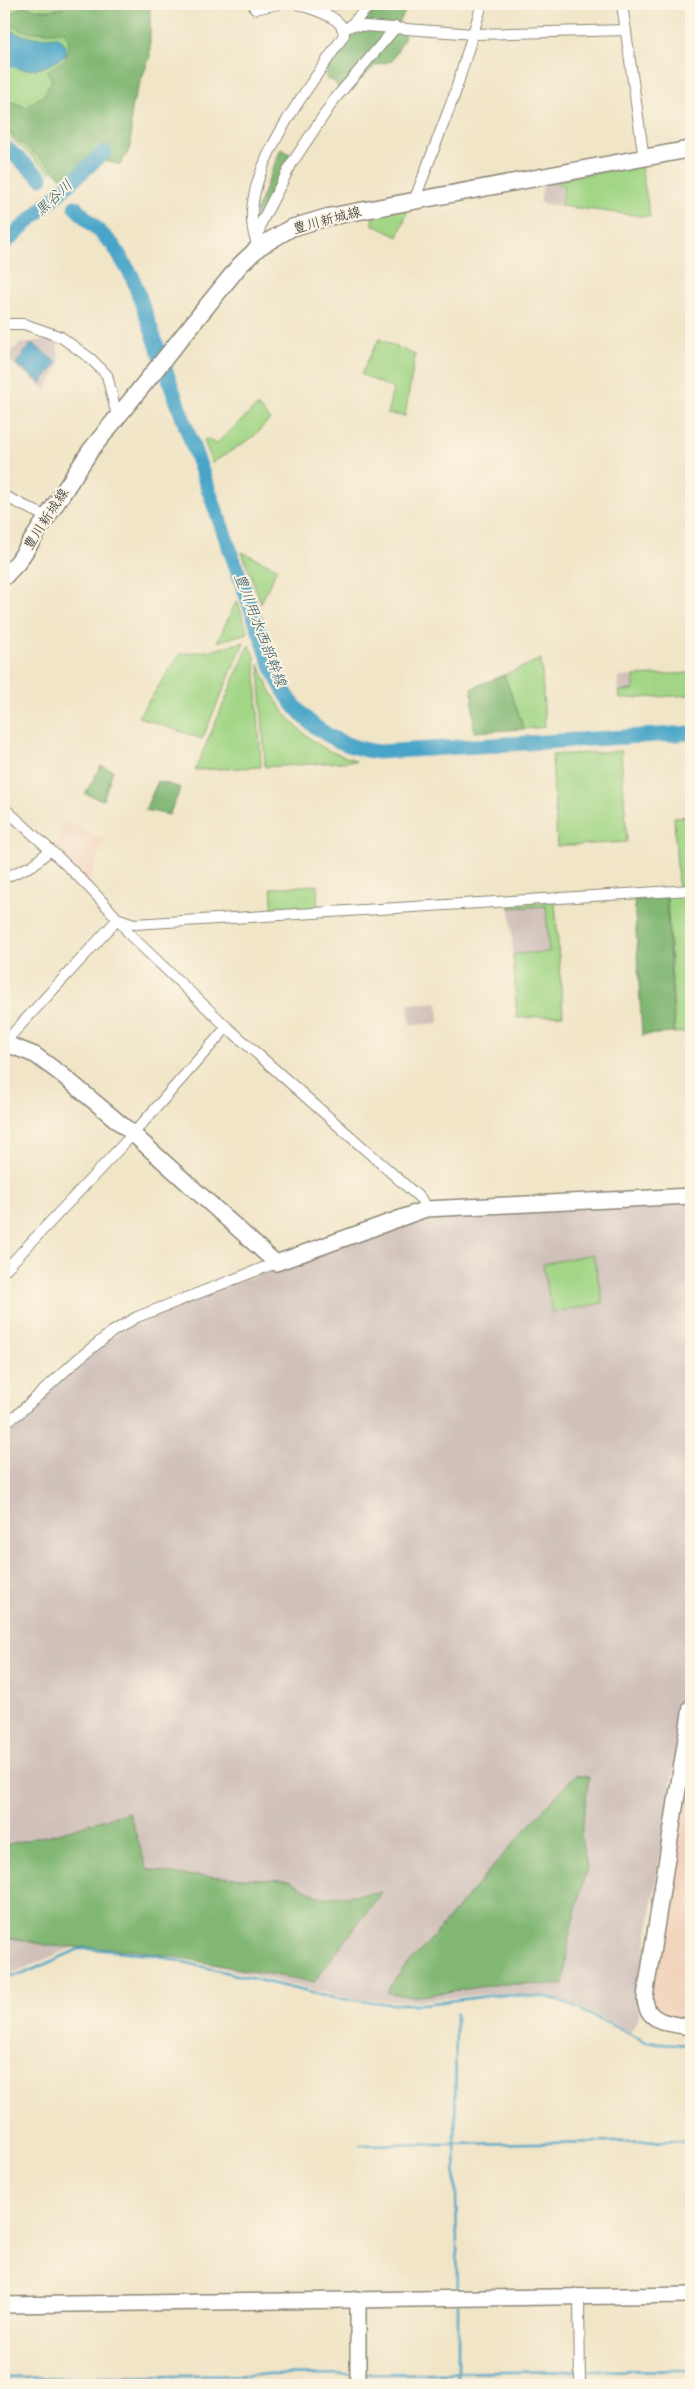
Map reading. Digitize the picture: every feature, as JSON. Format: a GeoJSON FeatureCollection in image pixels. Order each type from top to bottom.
{"type":"FeatureCollection","features":[{"type":"Feature","properties":{"kind":"main road","name":"豊川新城線"},"geometry":{"type":"LineString","coordinates":[[4,576],[18,562],[49,518],[90,451],[116,416],[258,244],[291,228],[307,223],[414,200],[691,149]]}},
{"type":"Feature","properties":{"kind":"street"},"geometry":{"type":"LineString","coordinates":[[256,9],[278,4]]}},
{"type":"Feature","properties":{"kind":"street"},"geometry":{"type":"LineString","coordinates":[[298,4],[328,16],[348,27],[396,27],[412,30],[474,34],[626,30]]}},
{"type":"Feature","properties":{"kind":"street"},"geometry":{"type":"LineString","coordinates":[[258,244],[252,230],[254,201],[261,171],[270,146],[348,27],[371,4]]}},
{"type":"Feature","properties":{"kind":"street"},"geometry":{"type":"LineString","coordinates":[[414,200],[454,96],[482,4]]}},
{"type":"Feature","properties":{"kind":"street"},"geometry":{"type":"LineString","coordinates":[[622,4],[644,158]]}},
{"type":"Feature","properties":{"kind":"street"},"geometry":{"type":"LineString","coordinates":[[258,244],[262,222],[292,163],[334,100],[396,27]]}},
{"type":"Feature","properties":{"kind":"street"},"geometry":{"type":"LineString","coordinates":[[4,324],[24,324],[61,337],[91,359],[106,375],[116,416]]}},
{"type":"Feature","properties":{"kind":"street"},"geometry":{"type":"LineString","coordinates":[[4,496],[49,518]]}},
{"type":"Feature","properties":{"kind":"street"},"geometry":{"type":"LineString","coordinates":[[4,808],[50,850],[118,919],[132,936],[228,1027],[421,1199],[426,1209]]}},
{"type":"Feature","properties":{"kind":"street"},"geometry":{"type":"LineString","coordinates":[[4,878],[33,865],[50,850]]}},
{"type":"Feature","properties":{"kind":"street"},"geometry":{"type":"LineString","coordinates":[[118,919],[134,924],[691,890]]}},
{"type":"Feature","properties":{"kind":"street"},"geometry":{"type":"LineString","coordinates":[[118,919],[4,1043],[36,1055],[132,1134],[276,1263]]}},
{"type":"Feature","properties":{"kind":"street"},"geometry":{"type":"LineString","coordinates":[[4,1271],[132,1134],[228,1027]]}},
{"type":"Feature","properties":{"kind":"street"},"geometry":{"type":"LineString","coordinates":[[4,1423],[18,1414],[78,1359],[112,1332],[137,1317],[276,1263],[426,1209],[691,1196]]}},
{"type":"Feature","properties":{"kind":"street"},"geometry":{"type":"LineString","coordinates":[[691,1707],[645,1997],[646,2009],[654,2018],[666,2023],[691,2027]]}},
{"type":"Feature","properties":{"kind":"street"},"geometry":{"type":"LineString","coordinates":[[4,2305],[691,2295]]}},
{"type":"Feature","properties":{"kind":"street"},"geometry":{"type":"LineString","coordinates":[[579,2297],[580,2385]]}},
{"type":"Feature","properties":{"kind":"street"},"geometry":{"type":"LineString","coordinates":[[358,2299],[358,2385]]}},
{"type":"Feature","properties":{"kind":"shaded area"},"geometry":{"type":"Polygon","coordinates":[[[543,183],[563,186],[560,206],[540,203],[543,183]]]}},
{"type":"Feature","properties":{"kind":"shaded area"},"geometry":{"type":"Polygon","coordinates":[[[51,336],[62,340],[57,347],[60,363],[46,390],[4,357],[20,344],[49,339],[51,336]]]}},
{"type":"Feature","properties":{"kind":"shaded area"},"geometry":{"type":"Polygon","coordinates":[[[633,676],[634,690],[619,690],[618,677],[633,676]]]}},
{"type":"Feature","properties":{"kind":"shaded area"},"geometry":{"type":"Polygon","coordinates":[[[67,823],[104,839],[89,884],[52,847],[67,823]]]}},
{"type":"Feature","properties":{"kind":"shaded area"},"geometry":{"type":"Polygon","coordinates":[[[546,905],[549,952],[513,954],[510,908],[546,905]]]}},
{"type":"Feature","properties":{"kind":"shaded area"},"geometry":{"type":"Polygon","coordinates":[[[438,1002],[439,1023],[410,1025],[408,1004],[438,1002]]]}},
{"type":"Feature","properties":{"kind":"shaded area"},"geometry":{"type":"Polygon","coordinates":[[[691,1199],[691,1661],[637,2002],[640,2014],[630,2033],[593,2013],[552,1996],[484,1994],[419,2001],[375,2000],[338,1996],[158,1952],[81,1944],[15,1972],[4,1973],[4,1427],[79,1362],[135,1321],[426,1212],[691,1199]]]}},
{"type":"Feature","properties":{"kind":"shaded area"},"geometry":{"type":"Polygon","coordinates":[[[691,1724],[691,2024],[657,2011],[649,1997],[691,1724]]]}},
{"type":"Feature","properties":{"kind":"green space"},"geometry":{"type":"Polygon","coordinates":[[[4,4],[151,4],[92,120],[51,173],[4,132],[4,4]]]}},
{"type":"Feature","properties":{"kind":"green space"},"geometry":{"type":"Polygon","coordinates":[[[73,4],[152,4],[150,8],[150,56],[131,108],[131,147],[120,165],[112,162],[100,162],[88,171],[79,183],[63,180],[48,164],[12,136],[4,124],[4,99],[26,107],[44,95],[52,80],[47,71],[66,59],[69,42],[65,32],[28,32],[11,26],[11,15],[24,7],[48,10],[73,4]]]}},
{"type":"Feature","properties":{"kind":"green space"},"geometry":{"type":"Polygon","coordinates":[[[296,4],[388,4],[384,9],[322,13],[296,4]]]}},
{"type":"Feature","properties":{"kind":"green space"},"geometry":{"type":"Polygon","coordinates":[[[378,4],[410,4],[398,24],[405,37],[392,61],[376,65],[363,78],[343,91],[338,88],[334,81],[326,79],[327,69],[378,4]]]}},
{"type":"Feature","properties":{"kind":"green space"},"geometry":{"type":"Polygon","coordinates":[[[281,148],[294,157],[256,225],[256,212],[281,148]]]}},
{"type":"Feature","properties":{"kind":"green space"},"geometry":{"type":"Polygon","coordinates":[[[641,165],[650,217],[561,206],[564,185],[543,182],[641,165]]]}},
{"type":"Feature","properties":{"kind":"green space"},"geometry":{"type":"Polygon","coordinates":[[[409,207],[398,237],[372,224],[373,213],[409,207]]]}},
{"type":"Feature","properties":{"kind":"green space"},"geometry":{"type":"Polygon","coordinates":[[[379,339],[415,355],[405,416],[387,414],[393,389],[361,374],[379,339]]]}},
{"type":"Feature","properties":{"kind":"green space"},"geometry":{"type":"Polygon","coordinates":[[[257,406],[270,419],[253,437],[212,463],[204,440],[207,439],[216,444],[257,406]]]}},
{"type":"Feature","properties":{"kind":"green space"},"geometry":{"type":"Polygon","coordinates":[[[242,552],[277,568],[261,603],[242,552]]]}},
{"type":"Feature","properties":{"kind":"green space"},"geometry":{"type":"Polygon","coordinates":[[[237,600],[248,633],[217,642],[237,600]]]}},
{"type":"Feature","properties":{"kind":"green space"},"geometry":{"type":"Polygon","coordinates":[[[244,642],[202,739],[138,717],[180,654],[213,650],[244,642]]]}},
{"type":"Feature","properties":{"kind":"green space"},"geometry":{"type":"Polygon","coordinates":[[[249,645],[255,657],[261,767],[195,770],[249,645]]]}},
{"type":"Feature","properties":{"kind":"green space"},"geometry":{"type":"Polygon","coordinates":[[[541,659],[545,727],[524,729],[504,675],[541,659]]]}},
{"type":"Feature","properties":{"kind":"green space"},"geometry":{"type":"Polygon","coordinates":[[[259,664],[277,702],[304,734],[328,750],[356,761],[265,767],[259,664]]]}},
{"type":"Feature","properties":{"kind":"green space"},"geometry":{"type":"Polygon","coordinates":[[[691,673],[691,695],[620,699],[619,691],[634,690],[634,676],[691,673]]]}},
{"type":"Feature","properties":{"kind":"green space"},"geometry":{"type":"Polygon","coordinates":[[[504,675],[524,729],[474,732],[472,688],[504,675]]]}},
{"type":"Feature","properties":{"kind":"green space"},"geometry":{"type":"Polygon","coordinates":[[[621,751],[627,842],[557,846],[552,755],[621,751]]]}},
{"type":"Feature","properties":{"kind":"green space"},"geometry":{"type":"Polygon","coordinates":[[[101,766],[113,770],[103,800],[85,794],[101,766]]]}},
{"type":"Feature","properties":{"kind":"green space"},"geometry":{"type":"Polygon","coordinates":[[[158,781],[181,788],[169,815],[145,810],[158,781]]]}},
{"type":"Feature","properties":{"kind":"green space"},"geometry":{"type":"Polygon","coordinates":[[[691,816],[691,886],[678,887],[674,817],[691,816]]]}},
{"type":"Feature","properties":{"kind":"green space"},"geometry":{"type":"Polygon","coordinates":[[[317,885],[318,910],[273,913],[271,888],[317,885]]]}},
{"type":"Feature","properties":{"kind":"green space"},"geometry":{"type":"Polygon","coordinates":[[[691,893],[691,1032],[675,1033],[667,895],[691,893]]]}},
{"type":"Feature","properties":{"kind":"green space"},"geometry":{"type":"Polygon","coordinates":[[[666,895],[674,1033],[642,1035],[634,897],[666,895]]]}},
{"type":"Feature","properties":{"kind":"green space"},"geometry":{"type":"Polygon","coordinates":[[[555,901],[563,1015],[517,1018],[513,954],[549,952],[546,906],[510,908],[509,905],[555,901]]]}},
{"type":"Feature","properties":{"kind":"green space"},"geometry":{"type":"Polygon","coordinates":[[[593,1254],[603,1303],[552,1313],[543,1264],[593,1254]]]}},
{"type":"Feature","properties":{"kind":"green space"},"geometry":{"type":"Polygon","coordinates":[[[575,1775],[589,1777],[581,1837],[587,1867],[570,1932],[563,1985],[500,1984],[414,1997],[387,1993],[402,1971],[575,1775]]]}},
{"type":"Feature","properties":{"kind":"green space"},"geometry":{"type":"Polygon","coordinates":[[[129,1812],[147,1869],[179,1875],[289,1880],[322,1898],[382,1892],[314,1982],[135,1950],[50,1946],[11,1938],[4,1943],[4,1845],[58,1833],[129,1812]]]}},
{"type":"Feature","properties":{"kind":"water"},"geometry":{"type":"Polygon","coordinates":[[[4,28],[21,35],[40,38],[58,37],[65,46],[65,56],[50,65],[29,70],[6,64],[4,62],[4,28]]]}},
{"type":"Feature","properties":{"kind":"water"},"geometry":{"type":"Polygon","coordinates":[[[32,343],[57,363],[41,383],[16,364],[32,343]]]}},
{"type":"Feature","properties":{"kind":"waterway","name":"豊川用水西部幹線"},"geometry":{"type":"LineString","coordinates":[[4,146],[41,178]]}},
{"type":"Feature","properties":{"kind":"waterway","name":"黒谷川"},"geometry":{"type":"LineString","coordinates":[[4,244],[104,152]]}},
{"type":"Feature","properties":{"kind":"waterway","name":"豊川用水西部幹線"},"geometry":{"type":"LineString","coordinates":[[75,207],[113,245],[132,276],[272,667],[290,700],[313,725],[342,743],[378,752],[691,733]]}},
{"type":"Feature","properties":{"kind":"waterway"},"geometry":{"type":"LineString","coordinates":[[4,1977],[23,1974],[79,1949],[150,1954],[333,1998],[391,2004],[424,2004],[496,1995],[548,1997],[568,2004],[646,2042],[691,2045]]}},
{"type":"Feature","properties":{"kind":"waterway"},"geometry":{"type":"LineString","coordinates":[[456,2013],[455,2144],[458,2294]]}},
{"type":"Feature","properties":{"kind":"waterway"},"geometry":{"type":"LineString","coordinates":[[360,2145],[691,2141]]}},
{"type":"Feature","properties":{"kind":"waterway"},"geometry":{"type":"LineString","coordinates":[[458,2304],[458,2385]]}},
{"type":"Feature","properties":{"kind":"waterway"},"geometry":{"type":"LineString","coordinates":[[583,2371],[690,2370]]}},
{"type":"Feature","properties":{"kind":"waterway"},"geometry":{"type":"LineString","coordinates":[[363,2374],[577,2371]]}},
{"type":"Feature","properties":{"kind":"waterway"},"geometry":{"type":"LineString","coordinates":[[4,2378],[352,2374]]}}]}
